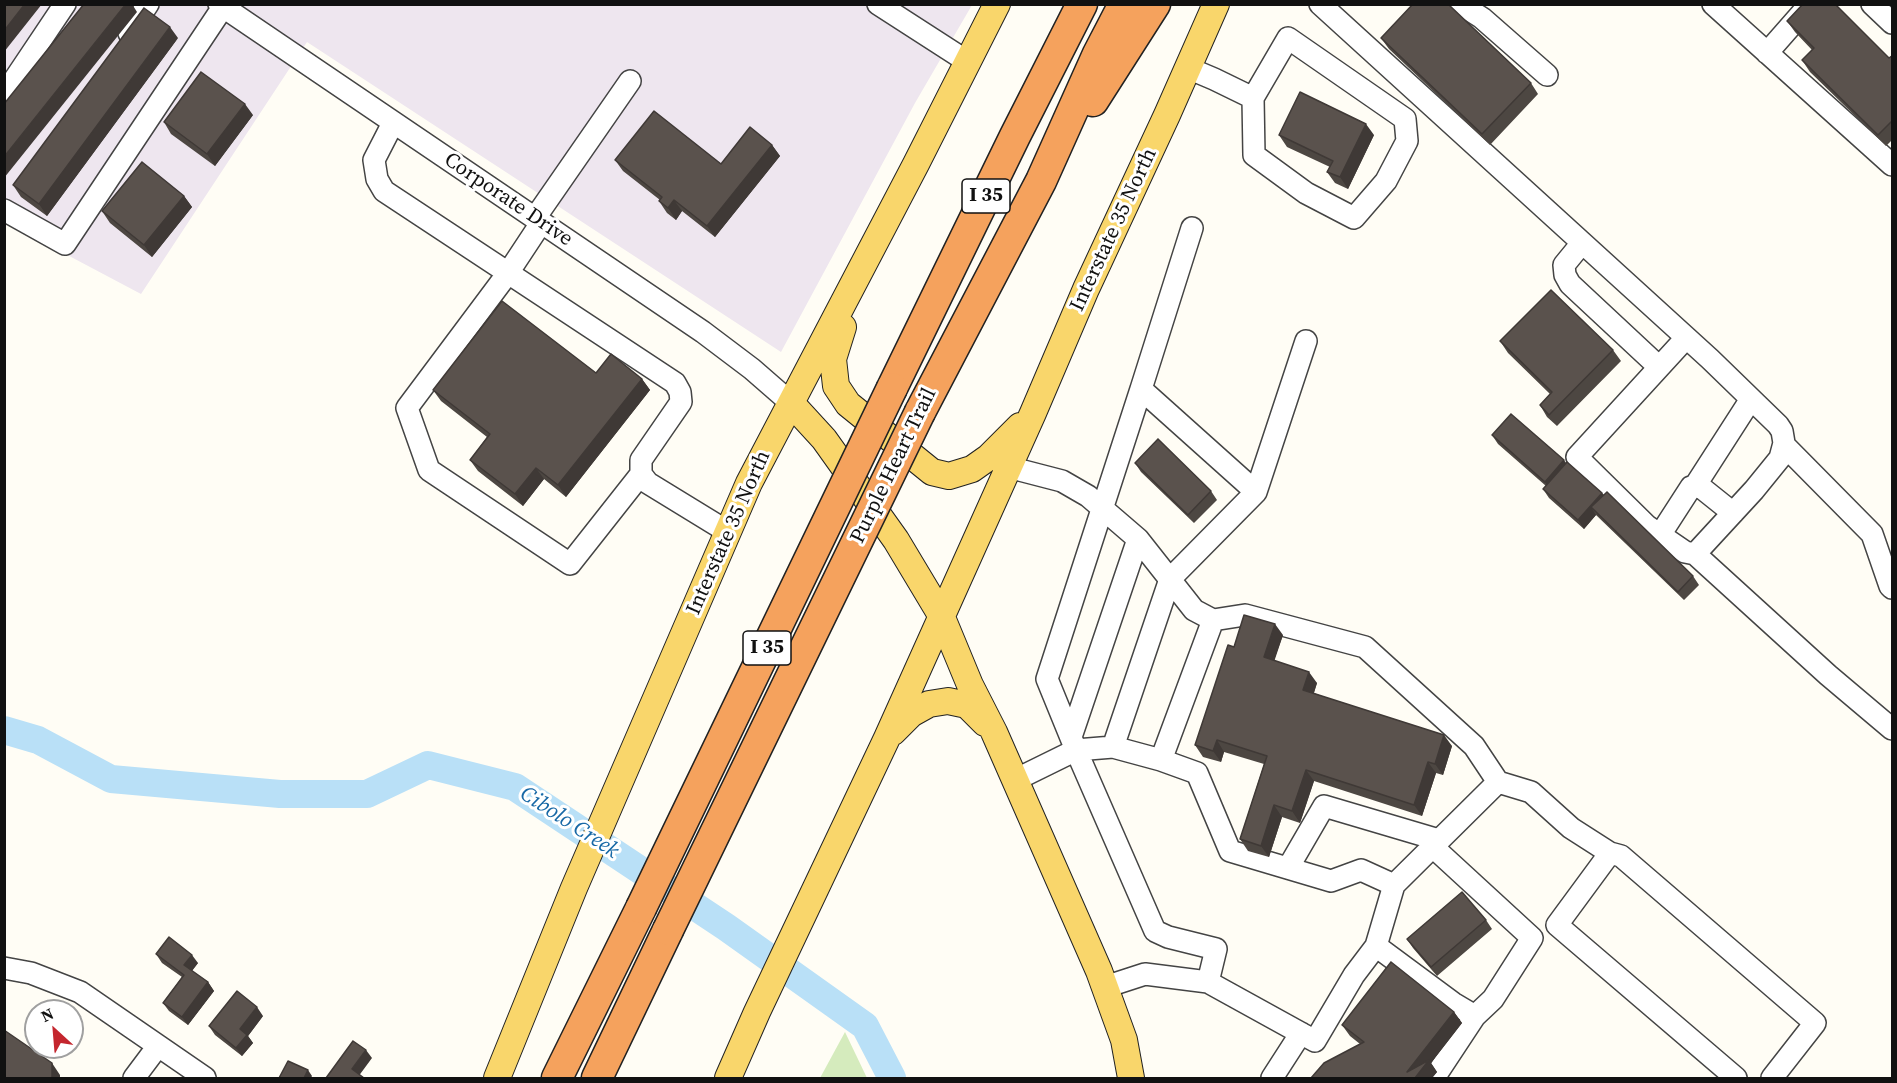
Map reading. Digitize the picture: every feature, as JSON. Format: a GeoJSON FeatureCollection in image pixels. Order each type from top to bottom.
{"type":"FeatureCollection","features":[{"type":"Feature","properties":{"kind":"highway","name":"Purple Heart Trail"},"geometry":{"type":"LineString","coordinates":[[557,1078],[1015,136],[1082,4]]}},
{"type":"Feature","properties":{"kind":"highway","name":"Purple Heart Trail"},"geometry":{"type":"LineString","coordinates":[[597,1078],[920,412],[1041,181],[1098,54],[1124,4]]}},
{"type":"Feature","properties":{"kind":"highway"},"geometry":{"type":"LineString","coordinates":[[1041,181],[1155,4]]}},
{"type":"Feature","properties":{"kind":"main road","name":"Interstate 35 North"},"geometry":{"type":"LineString","coordinates":[[497,1078],[574,888],[749,483],[997,4]]}},
{"type":"Feature","properties":{"kind":"main road","name":"Interstate 35 North"},"geometry":{"type":"LineString","coordinates":[[728,1078],[887,738],[1086,289],[1216,4]]}},
{"type":"Feature","properties":{"kind":"main road"},"geometry":{"type":"LineString","coordinates":[[865,261],[833,359],[836,386],[848,405],[932,472],[949,476],[972,469],[989,457],[1033,413]]}},
{"type":"Feature","properties":{"kind":"main road"},"geometry":{"type":"LineString","coordinates":[[791,403],[824,439],[889,531],[941,615],[1105,987],[1124,1040],[1131,1078]]}},
{"type":"Feature","properties":{"kind":"main road"},"geometry":{"type":"LineString","coordinates":[[887,738],[911,714],[928,704],[948,701],[967,705],[994,732]]}},
{"type":"Feature","properties":{"kind":"street"},"geometry":{"type":"LineString","coordinates":[[4,95],[65,4]]}},
{"type":"Feature","properties":{"kind":"street"},"geometry":{"type":"LineString","coordinates":[[115,54],[148,4]]}},
{"type":"Feature","properties":{"kind":"street"},"geometry":{"type":"LineString","coordinates":[[878,4],[968,62]]}},
{"type":"Feature","properties":{"kind":"street"},"geometry":{"type":"LineString","coordinates":[[1320,4],[1778,425],[1782,432],[1784,445],[1780,458],[1695,554]]}},
{"type":"Feature","properties":{"kind":"street"},"geometry":{"type":"LineString","coordinates":[[1460,4],[1482,18],[1547,75]]}},
{"type":"Feature","properties":{"kind":"street"},"geometry":{"type":"LineString","coordinates":[[1713,4],[1893,165]]}},
{"type":"Feature","properties":{"kind":"street"},"geometry":{"type":"LineString","coordinates":[[1767,53],[1810,4]]}},
{"type":"Feature","properties":{"kind":"street"},"geometry":{"type":"LineString","coordinates":[[1872,4],[1893,23]]}},
{"type":"Feature","properties":{"kind":"street"},"geometry":{"type":"LineString","coordinates":[[21,192],[6,211],[64,244],[221,6]]}},
{"type":"Feature","properties":{"kind":"street","name":"Corporate Drive"},"geometry":{"type":"LineString","coordinates":[[221,6],[703,332],[752,369],[791,403]]}},
{"type":"Feature","properties":{"kind":"street"},"geometry":{"type":"LineString","coordinates":[[1288,38],[1405,119],[1407,141],[1386,181],[1354,218],[1306,193],[1254,155],[1253,98],[1288,38]]}},
{"type":"Feature","properties":{"kind":"street"},"geometry":{"type":"LineString","coordinates":[[1188,68],[1253,98]]}},
{"type":"Feature","properties":{"kind":"street"},"geometry":{"type":"LineString","coordinates":[[630,81],[538,220],[508,273],[407,408],[429,470],[570,564],[641,474]]}},
{"type":"Feature","properties":{"kind":"street"},"geometry":{"type":"LineString","coordinates":[[393,123],[374,160],[377,179],[384,191],[675,383],[680,392],[681,402],[641,460],[641,474],[648,483],[728,532]]}},
{"type":"Feature","properties":{"kind":"street"},"geometry":{"type":"LineString","coordinates":[[1192,228],[1047,679],[1155,931],[1168,937],[1216,949],[1208,982]]}},
{"type":"Feature","properties":{"kind":"street"},"geometry":{"type":"LineString","coordinates":[[1582,243],[1564,265],[1565,275],[1570,284],[1659,367]]}},
{"type":"Feature","properties":{"kind":"street"},"geometry":{"type":"LineString","coordinates":[[1686,338],[1577,457],[1647,526],[1685,552],[1695,554],[1828,675],[1893,729]]}},
{"type":"Feature","properties":{"kind":"street"},"geometry":{"type":"LineString","coordinates":[[1113,747],[1170,579],[1256,492],[1306,341]]}},
{"type":"Feature","properties":{"kind":"street"},"geometry":{"type":"LineString","coordinates":[[1141,389],[1256,492]]}},
{"type":"Feature","properties":{"kind":"street"},"geometry":{"type":"LineString","coordinates":[[1660,535],[1688,491],[1695,486],[1751,399]]}},
{"type":"Feature","properties":{"kind":"street"},"geometry":{"type":"LineString","coordinates":[[1784,445],[1872,534],[1890,586],[1893,588]]}},
{"type":"Feature","properties":{"kind":"street"},"geometry":{"type":"LineString","coordinates":[[1008,466],[1062,481],[1088,496],[1138,539],[1194,610],[1213,620],[1245,615],[1365,647],[1474,746],[1498,782],[1531,792],[1571,828],[1610,853],[1621,856],[1815,1023],[1772,1078]]}},
{"type":"Feature","properties":{"kind":"street"},"geometry":{"type":"LineString","coordinates":[[1695,486],[1733,513]]}},
{"type":"Feature","properties":{"kind":"street"},"geometry":{"type":"LineString","coordinates":[[1073,744],[1138,539]]}},
{"type":"Feature","properties":{"kind":"street"},"geometry":{"type":"LineString","coordinates":[[1161,760],[1213,620]]}},
{"type":"Feature","properties":{"kind":"street"},"geometry":{"type":"LineString","coordinates":[[1015,780],[1073,744],[1113,747],[1161,760],[1197,773],[1230,851],[1331,880],[1360,870],[1394,885]]}},
{"type":"Feature","properties":{"kind":"street"},"geometry":{"type":"LineString","coordinates":[[1105,987],[1145,974],[1208,982],[1315,1041],[1354,975],[1376,946],[1394,885],[1498,782]]}},
{"type":"Feature","properties":{"kind":"street"},"geometry":{"type":"LineString","coordinates":[[1288,868],[1324,806],[1436,844],[1532,938]]}},
{"type":"Feature","properties":{"kind":"street"},"geometry":{"type":"LineString","coordinates":[[1434,1078],[1475,1016],[1493,999],[1532,938],[1557,924],[1610,853]]}},
{"type":"Feature","properties":{"kind":"street"},"geometry":{"type":"LineString","coordinates":[[1557,924],[1736,1078]]}},
{"type":"Feature","properties":{"kind":"street"},"geometry":{"type":"LineString","coordinates":[[1376,946],[1453,1003],[1475,1016]]}},
{"type":"Feature","properties":{"kind":"street"},"geometry":{"type":"LineString","coordinates":[[4,968],[31,973],[81,992],[205,1078]]}},
{"type":"Feature","properties":{"kind":"street"},"geometry":{"type":"LineString","coordinates":[[1272,1078],[1301,1034]]}},
{"type":"Feature","properties":{"kind":"street"},"geometry":{"type":"LineString","coordinates":[[134,1078],[158,1046]]}},
{"type":"Feature","properties":{"kind":"shaded area"},"geometry":{"type":"Polygon","coordinates":[[[4,5],[972,5],[915,103],[781,352],[307,42],[141,294],[5,222],[4,5]]]}},
{"type":"Feature","properties":{"kind":"green space"},"geometry":{"type":"Polygon","coordinates":[[[845,1032],[867,1078],[820,1078],[845,1032]]]}},
{"type":"Feature","properties":{"kind":"building"},"geometry":{"type":"Polygon","coordinates":[[[4,4],[25,4],[4,31],[4,4]]]}},
{"type":"Feature","properties":{"kind":"building"},"geometry":{"type":"Polygon","coordinates":[[[84,4],[126,4],[4,157],[4,104],[84,4]]]}},
{"type":"Feature","properties":{"kind":"building"},"geometry":{"type":"Polygon","coordinates":[[[1413,4],[1448,4],[1531,83],[1482,134],[1381,38],[1413,4]]]}},
{"type":"Feature","properties":{"kind":"building"},"geometry":{"type":"Polygon","coordinates":[[[1803,4],[1835,4],[1889,58],[1893,55],[1893,120],[1878,135],[1802,60],[1814,48],[1787,21],[1803,4]]]}},
{"type":"Feature","properties":{"kind":"building"},"geometry":{"type":"Polygon","coordinates":[[[144,8],[170,27],[39,204],[13,185],[144,8]]]}},
{"type":"Feature","properties":{"kind":"building"},"geometry":{"type":"Polygon","coordinates":[[[201,72],[245,104],[207,154],[164,122],[201,72]]]}},
{"type":"Feature","properties":{"kind":"building"},"geometry":{"type":"Polygon","coordinates":[[[1300,92],[1366,124],[1340,177],[1327,172],[1333,161],[1279,135],[1300,92]]]}},
{"type":"Feature","properties":{"kind":"building"},"geometry":{"type":"Polygon","coordinates":[[[654,111],[721,164],[750,127],[772,145],[707,226],[674,200],[668,208],[659,201],[662,197],[615,160],[654,111]]]}},
{"type":"Feature","properties":{"kind":"building"},"geometry":{"type":"Polygon","coordinates":[[[142,162],[184,196],[144,245],[102,211],[142,162]]]}},
{"type":"Feature","properties":{"kind":"building"},"geometry":{"type":"Polygon","coordinates":[[[1551,290],[1613,350],[1549,415],[1540,405],[1552,392],[1500,341],[1551,290]]]}},
{"type":"Feature","properties":{"kind":"building"},"geometry":{"type":"Polygon","coordinates":[[[502,301],[596,373],[611,354],[642,379],[558,485],[536,468],[515,494],[470,460],[490,434],[433,390],[502,301]]]}},
{"type":"Feature","properties":{"kind":"building"},"geometry":{"type":"Polygon","coordinates":[[[1511,414],[1564,460],[1545,482],[1492,435],[1511,414]]]}},
{"type":"Feature","properties":{"kind":"building"},"geometry":{"type":"Polygon","coordinates":[[[1158,439],[1211,491],[1188,515],[1135,463],[1158,439]]]}},
{"type":"Feature","properties":{"kind":"building"},"geometry":{"type":"Polygon","coordinates":[[[1567,462],[1602,493],[1578,520],[1543,489],[1567,462]]]}},
{"type":"Feature","properties":{"kind":"building"},"geometry":{"type":"Polygon","coordinates":[[[1607,492],[1693,576],[1678,592],[1591,507],[1607,492]]]}},
{"type":"Feature","properties":{"kind":"building"},"geometry":{"type":"Polygon","coordinates":[[[1244,615],[1275,624],[1264,657],[1309,672],[1303,690],[1444,735],[1435,764],[1428,762],[1414,805],[1306,770],[1292,811],[1274,805],[1261,846],[1240,839],[1267,756],[1217,740],[1213,751],[1195,745],[1228,645],[1234,647],[1244,615]]]}},
{"type":"Feature","properties":{"kind":"building"},"geometry":{"type":"Polygon","coordinates":[[[1462,892],[1486,920],[1431,967],[1407,939],[1462,892]]]}},
{"type":"Feature","properties":{"kind":"building"},"geometry":{"type":"Polygon","coordinates":[[[169,937],[192,955],[184,965],[208,982],[182,1017],[163,1003],[184,975],[156,954],[169,937]]]}},
{"type":"Feature","properties":{"kind":"building"},"geometry":{"type":"Polygon","coordinates":[[[1391,962],[1454,1012],[1407,1072],[1429,1060],[1415,1078],[1311,1078],[1324,1063],[1364,1042],[1342,1025],[1391,962]]]}},
{"type":"Feature","properties":{"kind":"building"},"geometry":{"type":"Polygon","coordinates":[[[237,991],[257,1007],[240,1029],[247,1035],[236,1048],[209,1026],[237,991]]]}},
{"type":"Feature","properties":{"kind":"building"},"geometry":{"type":"Polygon","coordinates":[[[4,1030],[24,1044],[24,1059],[46,1059],[52,1063],[52,1078],[4,1078],[4,1030]]]}},
{"type":"Feature","properties":{"kind":"building"},"geometry":{"type":"Polygon","coordinates":[[[353,1041],[366,1050],[352,1069],[364,1078],[326,1078],[353,1041]]]}},
{"type":"Feature","properties":{"kind":"building"},"geometry":{"type":"Polygon","coordinates":[[[288,1061],[308,1070],[304,1078],[279,1078],[288,1061]]]}},
{"type":"Feature","properties":{"kind":"waterway","name":"Cibolo Creek"},"geometry":{"type":"LineString","coordinates":[[4,730],[38,740],[111,779],[280,794],[367,794],[428,765],[515,787],[726,927],[865,1026],[892,1078]]}}]}
